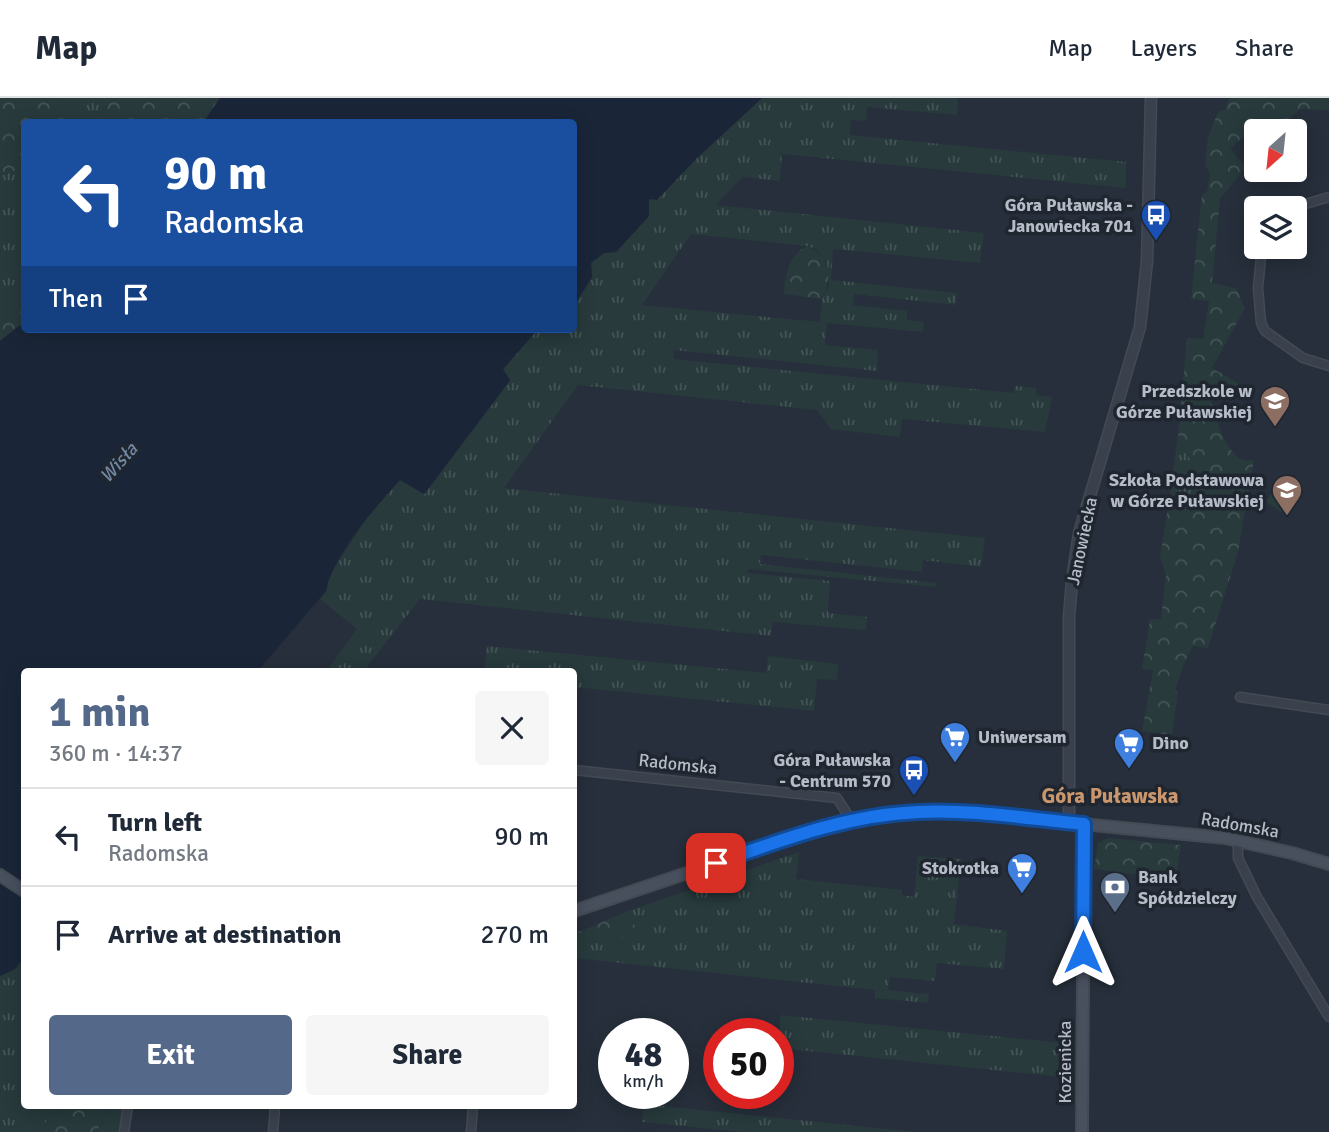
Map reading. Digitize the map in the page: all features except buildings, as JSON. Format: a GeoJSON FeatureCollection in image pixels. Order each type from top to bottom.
{"type":"FeatureCollection","features":[{"type":"Feature","properties":{"kind":"main road","name":"Radomska"},"geometry":{"type":"LineString","coordinates":[[577,910],[785,839],[851,820],[920,812],[1084,824],[1238,841],[1329,864]]}},
{"type":"Feature","properties":{"kind":"main road","name":"Kozienicka"},"geometry":{"type":"LineString","coordinates":[[1082,1132],[1084,824]]}},
{"type":"Feature","properties":{"kind":"main road"},"geometry":{"type":"LineString","coordinates":[[0,875],[21,889]]}},
{"type":"Feature","properties":{"kind":"street","name":"Janowiecka"},"geometry":{"type":"LineString","coordinates":[[1069,823],[1069,617],[1073,572],[1084,516],[1140,327],[1147,270],[1151,98]]}},
{"type":"Feature","properties":{"kind":"street"},"geometry":{"type":"LineString","coordinates":[[1307,204],[1329,197]]}},
{"type":"Feature","properties":{"kind":"street"},"geometry":{"type":"LineString","coordinates":[[1261,259],[1258,288],[1261,323],[1265,331],[1303,358],[1329,366]]}},
{"type":"Feature","properties":{"kind":"street"},"geometry":{"type":"LineString","coordinates":[[1240,697],[1329,710]]}},
{"type":"Feature","properties":{"kind":"street","name":"Radomska"},"geometry":{"type":"LineString","coordinates":[[577,770],[837,798],[851,820]]}},
{"type":"Feature","properties":{"kind":"street"},"geometry":{"type":"LineString","coordinates":[[1238,841],[1238,858],[1257,897],[1329,1017]]}},
{"type":"Feature","properties":{"kind":"street"},"geometry":{"type":"LineString","coordinates":[[124,1132],[128,1109]]}},
{"type":"Feature","properties":{"kind":"street"},"geometry":{"type":"LineString","coordinates":[[273,1132],[275,1109]]}},
{"type":"Feature","properties":{"kind":"street"},"geometry":{"type":"LineString","coordinates":[[471,1132],[473,1109]]}},
{"type":"Feature","properties":{"kind":"green space"},"geometry":{"type":"Polygon","coordinates":[[[0,98],[57,98],[56,102],[68,112],[68,119],[21,119],[21,180],[17,170],[0,176],[0,98]]]}},
{"type":"Feature","properties":{"kind":"green space"},"geometry":{"type":"Polygon","coordinates":[[[57,98],[114,98],[97,116],[99,119],[66,119],[56,102],[57,98]]]}},
{"type":"Feature","properties":{"kind":"green space"},"geometry":{"type":"Polygon","coordinates":[[[114,98],[220,98],[205,119],[99,119],[97,116],[114,98]]]}},
{"type":"Feature","properties":{"kind":"green space"},"geometry":{"type":"Polygon","coordinates":[[[762,98],[958,98],[957,115],[867,107],[866,121],[851,120],[850,135],[1126,162],[1126,188],[782,154],[780,181],[742,177],[716,205],[984,233],[980,263],[833,249],[831,280],[957,293],[956,305],[854,294],[853,305],[907,311],[907,320],[924,322],[923,332],[827,323],[825,345],[878,350],[877,371],[674,350],[673,359],[1013,393],[1015,386],[1036,388],[1036,395],[1052,397],[1045,432],[902,419],[900,437],[831,429],[817,410],[578,385],[504,488],[985,538],[981,567],[923,560],[922,572],[761,555],[760,564],[937,583],[936,587],[748,569],[748,573],[830,581],[828,613],[867,617],[866,630],[773,622],[771,636],[420,599],[366,668],[329,668],[357,629],[320,599],[326,592],[330,575],[370,513],[400,480],[425,494],[510,381],[503,370],[535,333],[577,333],[577,300],[592,278],[591,263],[604,253],[616,252],[649,216],[649,199],[657,199],[762,98]],[[691,234],[642,305],[820,322],[822,299],[829,285],[827,262],[816,249],[691,234]]]}},
{"type":"Feature","properties":{"kind":"green space"},"geometry":{"type":"Polygon","coordinates":[[[1229,98],[1329,98],[1329,110],[1300,109],[1289,119],[1244,119],[1244,137],[1230,149],[1244,165],[1244,169],[1220,199],[1212,283],[1236,288],[1245,308],[1212,368],[1238,383],[1231,397],[1209,393],[1217,420],[1231,450],[1243,460],[1254,460],[1238,552],[1208,648],[1193,646],[1184,663],[1175,690],[1178,692],[1172,735],[1142,731],[1153,670],[1142,669],[1150,619],[1161,619],[1166,575],[1160,557],[1169,501],[1194,496],[1197,473],[1178,435],[1187,338],[1203,339],[1209,301],[1191,299],[1202,194],[1207,192],[1210,174],[1205,164],[1208,137],[1218,112],[1225,110],[1229,98]]]}},
{"type":"Feature","properties":{"kind":"green space"},"geometry":{"type":"Polygon","coordinates":[[[17,170],[21,180],[21,293],[0,309],[0,176],[17,170]]]}},
{"type":"Feature","properties":{"kind":"green space"},"geometry":{"type":"Polygon","coordinates":[[[806,246],[821,255],[828,268],[828,283],[822,299],[784,294],[789,267],[795,256],[806,246]]]}},
{"type":"Feature","properties":{"kind":"green space"},"geometry":{"type":"Polygon","coordinates":[[[21,293],[21,324],[0,341],[0,309],[21,293]]]}},
{"type":"Feature","properties":{"kind":"green space"},"geometry":{"type":"Polygon","coordinates":[[[1178,435],[1197,473],[1194,497],[1169,501],[1178,435]]]}},
{"type":"Feature","properties":{"kind":"green space"},"geometry":{"type":"Polygon","coordinates":[[[1284,477],[1299,487],[1281,512],[1266,502],[1284,477]]]}},
{"type":"Feature","properties":{"kind":"green space"},"geometry":{"type":"Polygon","coordinates":[[[487,646],[766,673],[768,656],[838,664],[837,680],[817,679],[814,711],[577,687],[577,668],[484,668],[487,646]]]}},
{"type":"Feature","properties":{"kind":"green space"},"geometry":{"type":"Polygon","coordinates":[[[1108,838],[1181,845],[1176,879],[1094,869],[1098,843],[1108,838]]]}},
{"type":"Feature","properties":{"kind":"green space"},"geometry":{"type":"Polygon","coordinates":[[[799,852],[796,879],[902,890],[902,895],[914,897],[918,856],[961,859],[954,924],[1007,931],[1004,969],[937,963],[935,981],[890,977],[888,990],[929,994],[928,1003],[875,998],[875,990],[577,958],[577,932],[584,930],[597,935],[636,929],[628,911],[799,852]]]}},
{"type":"Feature","properties":{"kind":"green space"},"geometry":{"type":"Polygon","coordinates":[[[628,911],[636,929],[629,938],[597,935],[584,930],[628,911]]]}},
{"type":"Feature","properties":{"kind":"green space"},"geometry":{"type":"Polygon","coordinates":[[[21,962],[21,1109],[64,1109],[47,1118],[44,1132],[0,1132],[0,976],[15,969],[21,962]]]}},
{"type":"Feature","properties":{"kind":"green space"},"geometry":{"type":"Polygon","coordinates":[[[780,1015],[1073,1044],[1073,1078],[794,1050],[794,1018],[780,1018],[780,1015]]]}},
{"type":"Feature","properties":{"kind":"green space"},"geometry":{"type":"Polygon","coordinates":[[[64,1109],[107,1109],[97,1132],[44,1132],[47,1118],[64,1109]]]}},
{"type":"Feature","properties":{"kind":"green space"},"geometry":{"type":"Polygon","coordinates":[[[107,1109],[124,1109],[120,1132],[98,1132],[107,1109]]]}},
{"type":"Feature","properties":{"kind":"green space"},"geometry":{"type":"Polygon","coordinates":[[[643,1109],[689,1109],[916,1132],[741,1132],[642,1122],[643,1109]]]}},
{"type":"Feature","properties":{"kind":"water"},"geometry":{"type":"Polygon","coordinates":[[[220,98],[762,98],[697,158],[657,200],[649,199],[649,216],[616,252],[604,253],[591,263],[592,277],[577,300],[577,119],[206,119],[220,98]]]}},
{"type":"Feature","properties":{"kind":"water","name":"Wisła"},"geometry":{"type":"Polygon","coordinates":[[[21,324],[21,333],[534,333],[503,369],[510,380],[424,494],[400,480],[346,547],[330,577],[326,591],[260,668],[21,668],[21,962],[15,969],[0,976],[0,341],[21,324]]]}},
{"type":"Feature","properties":{"kind":"place","name":"Góra Puławska - Janowiecka 701"},"geometry":{"type":"Point","coordinates":[1156,242]}},
{"type":"Feature","properties":{"kind":"place","name":"Przedszkole w Górze Puławskiej"},"geometry":{"type":"Point","coordinates":[1275,428]}},
{"type":"Feature","properties":{"kind":"place","name":"Szkoła Podstawowa w Górze Puławskiej"},"geometry":{"type":"Point","coordinates":[1287,517]}},
{"type":"Feature","properties":{"kind":"place","name":"Uniwersam"},"geometry":{"type":"Point","coordinates":[955,764]}},
{"type":"Feature","properties":{"kind":"place","name":"Dino"},"geometry":{"type":"Point","coordinates":[1129,770]}},
{"type":"Feature","properties":{"kind":"place","name":"Góra Puławska - Centrum 570"},"geometry":{"type":"Point","coordinates":[914,797]}},
{"type":"Feature","properties":{"kind":"place","name":"Stokrotka"},"geometry":{"type":"Point","coordinates":[1022,895]}},
{"type":"Feature","properties":{"kind":"place","name":"Bank Spółdzielczy"},"geometry":{"type":"Point","coordinates":[1115,914]}},
{"type":"Feature","properties":{"kind":"district","name":"Góra Puławska"},"geometry":{"type":"Point","coordinates":[1110,796]}},
{"type":"Feature","properties":{"kind":"route"},"geometry":{"type":"LineString","coordinates":[[716,863],[824,827],[885,815],[959,813],[1084,824],[1083,952]]}}]}
